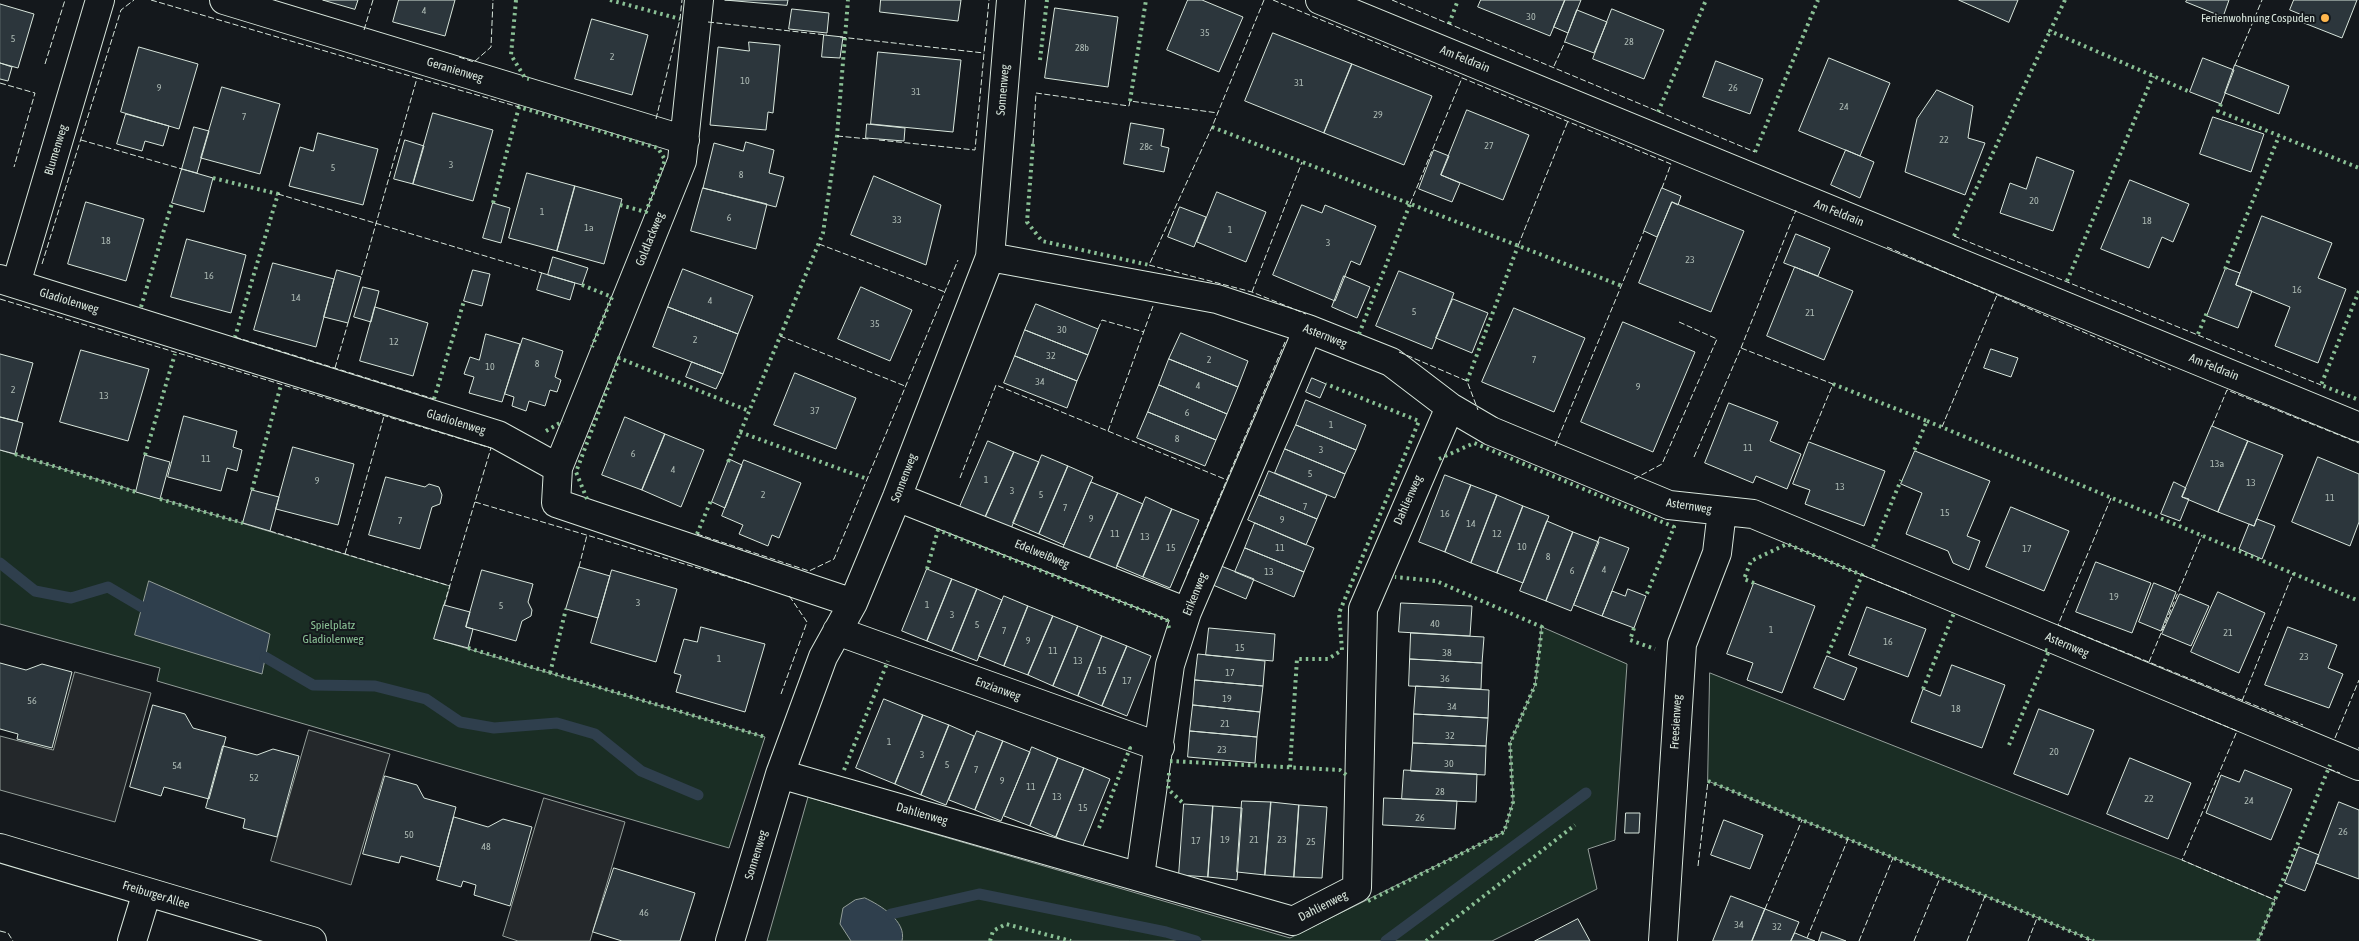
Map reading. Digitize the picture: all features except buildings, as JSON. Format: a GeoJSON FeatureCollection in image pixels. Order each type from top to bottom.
{"type":"FeatureCollection","features":[{"type":"Feature","properties":{"kind":"street","name":"Blumenweg"},"geometry":{"type":"LineString","coordinates":[[8,282],[100,0]]}},
{"type":"Feature","properties":{"kind":"street","name":"Geranienweg"},"geometry":{"type":"LineString","coordinates":[[224,0],[685,140]]}},
{"type":"Feature","properties":{"kind":"street","name":"Goldlackweg"},"geometry":{"type":"LineString","coordinates":[[558,468],[682,161],[699,0]]}},
{"type":"Feature","properties":{"kind":"street","name":"Sonnenweg"},"geometry":{"type":"LineString","coordinates":[[730,941],[780,774],[823,657],[852,603],[897,496],[990,257],[1011,0]]}},
{"type":"Feature","properties":{"kind":"street","name":"Am Feldrain"},"geometry":{"type":"LineString","coordinates":[[1320,0],[2359,427]]}},
{"type":"Feature","properties":{"kind":"street","name":"Asternweg"},"geometry":{"type":"LineString","coordinates":[[990,257],[1217,299],[1308,329],[1391,362],[1450,407],[1491,431],[1669,505],[1753,514],[2359,766]]}},
{"type":"Feature","properties":{"kind":"street","name":"Gladiolenweg"},"geometry":{"type":"LineString","coordinates":[[8,282],[498,435],[558,468]]}},
{"type":"Feature","properties":{"kind":"street","name":"Erikenweg"},"geometry":{"type":"LineString","coordinates":[[1140,876],[1160,746],[1170,664],[1188,612],[1308,329]]}},
{"type":"Feature","properties":{"kind":"street","name":"Dahlienweg"},"geometry":{"type":"LineString","coordinates":[[780,774],[1293,921],[1356,888],[1363,609],[1450,407]]}},
{"type":"Feature","properties":{"kind":"street"},"geometry":{"type":"LineString","coordinates":[[558,468],[556,503],[852,603]]}},
{"type":"Feature","properties":{"kind":"street","name":"Edelweißweg"},"geometry":{"type":"LineString","coordinates":[[897,496],[1188,612]]}},
{"type":"Feature","properties":{"kind":"street","name":"Freesienweg"},"geometry":{"type":"LineString","coordinates":[[1663,941],[1682,644],[1717,553],[1722,510]]}},
{"type":"Feature","properties":{"kind":"street","name":"Enzianweg"},"geometry":{"type":"LineString","coordinates":[[837,631],[1160,746]]}},
{"type":"Feature","properties":{"kind":"street","name":"Freiburger Allee"},"geometry":{"type":"LineString","coordinates":[[0,848],[312,941]]}},
{"type":"Feature","properties":{"kind":"street"},"geometry":{"type":"LineString","coordinates":[[132,941],[147,892]]}},
{"type":"Feature","properties":{"kind":"green space","name":"Spielplatz Gladiolenweg"},"geometry":{"type":"Polygon","coordinates":[[[0,450],[450,586],[435,639],[765,737],[729,848],[157,681],[160,668],[0,624],[0,450]]]}},
{"type":"Feature","properties":{"kind":"green space"},"geometry":{"type":"Polygon","coordinates":[[[1542,627],[1627,664],[1615,840],[1588,849],[1597,889],[1492,941],[767,941],[808,797],[1290,938],[1504,832],[1513,802],[1510,743],[1535,685],[1542,627]]]}},
{"type":"Feature","properties":{"kind":"green space"},"geometry":{"type":"Polygon","coordinates":[[[1710,673],[2182,860],[2275,900],[2258,941],[2094,941],[1708,781],[1710,673]]]}},
{"type":"Feature","properties":{"kind":"shaded area"},"geometry":{"type":"Polygon","coordinates":[[[75,672],[151,693],[115,822],[0,790],[0,736],[53,750],[75,672]]]}},
{"type":"Feature","properties":{"kind":"shaded area"},"geometry":{"type":"Polygon","coordinates":[[[309,730],[390,754],[351,885],[271,861],[309,730]]]}},
{"type":"Feature","properties":{"kind":"shaded area"},"geometry":{"type":"Polygon","coordinates":[[[544,798],[625,822],[590,941],[518,941],[503,936],[544,798]]]}},
{"type":"Feature","properties":{"kind":"water"},"geometry":{"type":"Polygon","coordinates":[[[149,581],[270,634],[262,674],[135,635],[149,581]]]}},
{"type":"Feature","properties":{"kind":"water"},"geometry":{"type":"Polygon","coordinates":[[[865,898],[885,909],[896,920],[902,934],[902,941],[851,941],[840,924],[843,908],[855,900],[865,898]]]}},
{"type":"Feature","properties":{"kind":"waterway"},"geometry":{"type":"LineString","coordinates":[[0,563],[35,591],[71,598],[108,587],[142,607]]}},
{"type":"Feature","properties":{"kind":"waterway"},"geometry":{"type":"LineString","coordinates":[[265,657],[313,685],[375,686],[426,699],[460,722],[494,728],[557,723],[595,734],[641,771],[698,795]]}},
{"type":"Feature","properties":{"kind":"waterway"},"geometry":{"type":"LineString","coordinates":[[1386,941],[1586,793]]}},
{"type":"Feature","properties":{"kind":"waterway"},"geometry":{"type":"LineString","coordinates":[[891,914],[979,894],[1166,932],[1196,941]]}},
{"type":"Feature","properties":{"kind":"hedge"},"geometry":{"type":"LineString","coordinates":[[516,0],[511,55],[525,78],[529,79]]}},
{"type":"Feature","properties":{"kind":"hedge"},"geometry":{"type":"LineString","coordinates":[[610,0],[680,19]]}},
{"type":"Feature","properties":{"kind":"hedge"},"geometry":{"type":"LineString","coordinates":[[728,462],[823,233],[837,136],[848,0]]}},
{"type":"Feature","properties":{"kind":"hedge"},"geometry":{"type":"LineString","coordinates":[[1040,60],[1047,0]]}},
{"type":"Feature","properties":{"kind":"hedge"},"geometry":{"type":"LineString","coordinates":[[1130,101],[1146,0]]}},
{"type":"Feature","properties":{"kind":"hedge"},"geometry":{"type":"LineString","coordinates":[[1449,24],[1458,0]]}},
{"type":"Feature","properties":{"kind":"hedge"},"geometry":{"type":"LineString","coordinates":[[1658,112],[1706,0]]}},
{"type":"Feature","properties":{"kind":"hedge"},"geometry":{"type":"LineString","coordinates":[[1755,152],[1818,0]]}},
{"type":"Feature","properties":{"kind":"hedge"},"geometry":{"type":"LineString","coordinates":[[2065,0],[2050,31],[2190,92]]}},
{"type":"Feature","properties":{"kind":"hedge"},"geometry":{"type":"LineString","coordinates":[[1954,236],[2050,31]]}},
{"type":"Feature","properties":{"kind":"hedge"},"geometry":{"type":"LineString","coordinates":[[2067,281],[2153,76]]}},
{"type":"Feature","properties":{"kind":"hedge"},"geometry":{"type":"LineString","coordinates":[[2221,104],[2218,111],[2359,168]]}},
{"type":"Feature","properties":{"kind":"hedge"},"geometry":{"type":"LineString","coordinates":[[493,203],[519,107],[658,148],[665,160],[646,212],[620,205]]}},
{"type":"Feature","properties":{"kind":"hedge"},"geometry":{"type":"LineString","coordinates":[[1212,127],[1622,286]]}},
{"type":"Feature","properties":{"kind":"hedge"},"geometry":{"type":"LineString","coordinates":[[2225,269],[2279,136]]}},
{"type":"Feature","properties":{"kind":"hedge"},"geometry":{"type":"LineString","coordinates":[[1033,144],[1027,222],[1042,241],[1149,265]]}},
{"type":"Feature","properties":{"kind":"hedge"},"geometry":{"type":"LineString","coordinates":[[213,178],[278,194],[235,337]]}},
{"type":"Feature","properties":{"kind":"hedge"},"geometry":{"type":"LineString","coordinates":[[141,307],[172,203]]}},
{"type":"Feature","properties":{"kind":"hedge"},"geometry":{"type":"LineString","coordinates":[[1359,334],[1410,204]]}},
{"type":"Feature","properties":{"kind":"hedge"},"geometry":{"type":"LineString","coordinates":[[1467,381],[1518,246]]}},
{"type":"Feature","properties":{"kind":"hedge"},"geometry":{"type":"LineString","coordinates":[[582,285],[612,297],[592,347]]}},
{"type":"Feature","properties":{"kind":"hedge"},"geometry":{"type":"LineString","coordinates":[[2359,291],[2321,385],[2359,400]]}},
{"type":"Feature","properties":{"kind":"hedge"},"geometry":{"type":"LineString","coordinates":[[434,399],[464,301]]}},
{"type":"Feature","properties":{"kind":"hedge"},"geometry":{"type":"LineString","coordinates":[[2198,334],[2208,310]]}},
{"type":"Feature","properties":{"kind":"hedge"},"geometry":{"type":"LineString","coordinates":[[145,455],[175,354]]}},
{"type":"Feature","properties":{"kind":"hedge"},"geometry":{"type":"LineString","coordinates":[[587,499],[576,472],[619,358],[749,411]]}},
{"type":"Feature","properties":{"kind":"hedge"},"geometry":{"type":"LineString","coordinates":[[1290,767],[1297,659],[1328,659],[1342,650],[1339,613],[1419,421],[1326,384]]}},
{"type":"Feature","properties":{"kind":"hedge"},"geometry":{"type":"LineString","coordinates":[[1833,384],[1927,421],[1913,453]]}},
{"type":"Feature","properties":{"kind":"hedge"},"geometry":{"type":"LineString","coordinates":[[252,490],[281,385]]}},
{"type":"Feature","properties":{"kind":"hedge"},"geometry":{"type":"LineString","coordinates":[[546,431],[563,421]]}},
{"type":"Feature","properties":{"kind":"hedge"},"geometry":{"type":"LineString","coordinates":[[1927,421],[2359,601]]}},
{"type":"Feature","properties":{"kind":"hedge"},"geometry":{"type":"LineString","coordinates":[[740,432],[867,479]]}},
{"type":"Feature","properties":{"kind":"hedge"},"geometry":{"type":"LineString","coordinates":[[1439,459],[1474,443],[1674,527],[1646,596]]}},
{"type":"Feature","properties":{"kind":"hedge"},"geometry":{"type":"LineString","coordinates":[[15,454],[136,492]]}},
{"type":"Feature","properties":{"kind":"hedge"},"geometry":{"type":"LineString","coordinates":[[1873,547],[1901,480]]}},
{"type":"Feature","properties":{"kind":"hedge"},"geometry":{"type":"LineString","coordinates":[[697,534],[712,498]]}},
{"type":"Feature","properties":{"kind":"hedge"},"geometry":{"type":"LineString","coordinates":[[160,499],[243,523]]}},
{"type":"Feature","properties":{"kind":"hedge"},"geometry":{"type":"LineString","coordinates":[[927,569],[938,530],[1167,620],[1169,628]]}},
{"type":"Feature","properties":{"kind":"hedge"},"geometry":{"type":"LineString","coordinates":[[1754,583],[1744,579],[1751,561],[1787,544],[1862,575],[1827,656]]}},
{"type":"Feature","properties":{"kind":"hedge"},"geometry":{"type":"LineString","coordinates":[[1368,901],[1504,832],[1513,802],[1510,743],[1535,685],[1542,627],[1436,581],[1395,577]]}},
{"type":"Feature","properties":{"kind":"hedge"},"geometry":{"type":"LineString","coordinates":[[550,673],[566,609]]}},
{"type":"Feature","properties":{"kind":"hedge"},"geometry":{"type":"LineString","coordinates":[[1923,689],[1954,613]]}},
{"type":"Feature","properties":{"kind":"hedge"},"geometry":{"type":"LineString","coordinates":[[1634,628],[1630,640],[1655,649]]}},
{"type":"Feature","properties":{"kind":"hedge"},"geometry":{"type":"LineString","coordinates":[[468,648],[765,737]]}},
{"type":"Feature","properties":{"kind":"hedge"},"geometry":{"type":"LineString","coordinates":[[2009,745],[2049,651],[2045,650]]}},
{"type":"Feature","properties":{"kind":"hedge"},"geometry":{"type":"LineString","coordinates":[[844,770],[888,661]]}},
{"type":"Feature","properties":{"kind":"hedge"},"geometry":{"type":"LineString","coordinates":[[1099,828],[1130,748],[1128,747]]}},
{"type":"Feature","properties":{"kind":"hedge"},"geometry":{"type":"LineString","coordinates":[[1170,761],[1340,770],[1349,777]]}},
{"type":"Feature","properties":{"kind":"hedge"},"geometry":{"type":"LineString","coordinates":[[2258,941],[2330,765]]}},
{"type":"Feature","properties":{"kind":"hedge"},"geometry":{"type":"LineString","coordinates":[[1169,773],[1168,789],[1184,804]]}},
{"type":"Feature","properties":{"kind":"hedge"},"geometry":{"type":"LineString","coordinates":[[1708,781],[2094,941]]}},
{"type":"Feature","properties":{"kind":"hedge"},"geometry":{"type":"LineString","coordinates":[[1426,941],[1575,825]]}},
{"type":"Feature","properties":{"kind":"hedge"},"geometry":{"type":"LineString","coordinates":[[990,941],[993,931],[1006,924],[1071,941]]}},
{"type":"Feature","properties":{"kind":"fence"},"geometry":{"type":"LineString","coordinates":[[45,64],[65,0]]}},
{"type":"Feature","properties":{"kind":"fence"},"geometry":{"type":"LineString","coordinates":[[42,264],[121,10],[134,0]]}},
{"type":"Feature","properties":{"kind":"fence"},"geometry":{"type":"LineString","coordinates":[[151,0],[417,78],[361,277]]}},
{"type":"Feature","properties":{"kind":"fence"},"geometry":{"type":"LineString","coordinates":[[364,30],[373,0]]}},
{"type":"Feature","properties":{"kind":"fence"},"geometry":{"type":"LineString","coordinates":[[459,57],[474,62],[491,47],[493,0]]}},
{"type":"Feature","properties":{"kind":"fence"},"geometry":{"type":"LineString","coordinates":[[656,119],[680,19],[682,0]]}},
{"type":"Feature","properties":{"kind":"fence"},"geometry":{"type":"LineString","coordinates":[[879,140],[975,150],[989,0]]}},
{"type":"Feature","properties":{"kind":"fence"},"geometry":{"type":"LineString","coordinates":[[1264,0],[1212,127],[1149,265],[1252,292],[1306,314]]}},
{"type":"Feature","properties":{"kind":"fence"},"geometry":{"type":"LineString","coordinates":[[1273,0],[1671,164],[1662,188]]}},
{"type":"Feature","properties":{"kind":"fence"},"geometry":{"type":"LineString","coordinates":[[1392,0],[1755,152]]}},
{"type":"Feature","properties":{"kind":"fence"},"geometry":{"type":"LineString","coordinates":[[2235,65],[2262,0]]}},
{"type":"Feature","properties":{"kind":"fence"},"geometry":{"type":"LineString","coordinates":[[708,22],[827,35]]}},
{"type":"Feature","properties":{"kind":"fence"},"geometry":{"type":"LineString","coordinates":[[840,37],[984,53]]}},
{"type":"Feature","properties":{"kind":"fence"},"geometry":{"type":"LineString","coordinates":[[1554,66],[1565,42]]}},
{"type":"Feature","properties":{"kind":"fence"},"geometry":{"type":"LineString","coordinates":[[417,78],[519,107]]}},
{"type":"Feature","properties":{"kind":"fence"},"geometry":{"type":"LineString","coordinates":[[1410,204],[1462,78]]}},
{"type":"Feature","properties":{"kind":"fence"},"geometry":{"type":"LineString","coordinates":[[0,83],[35,93],[14,167]]}},
{"type":"Feature","properties":{"kind":"fence"},"geometry":{"type":"LineString","coordinates":[[1033,144],[1036,93],[1129,106],[1130,101],[1218,113]]}},
{"type":"Feature","properties":{"kind":"fence"},"geometry":{"type":"LineString","coordinates":[[1518,246],[1568,121]]}},
{"type":"Feature","properties":{"kind":"fence"},"geometry":{"type":"LineString","coordinates":[[837,136],[869,139]]}},
{"type":"Feature","properties":{"kind":"fence"},"geometry":{"type":"LineString","coordinates":[[81,140],[182,169]]}},
{"type":"Feature","properties":{"kind":"fence"},"geometry":{"type":"LineString","coordinates":[[1252,292],[1302,162]]}},
{"type":"Feature","properties":{"kind":"fence"},"geometry":{"type":"LineString","coordinates":[[278,194],[542,273]]}},
{"type":"Feature","properties":{"kind":"fence"},"geometry":{"type":"LineString","coordinates":[[1741,348],[1796,210]]}},
{"type":"Feature","properties":{"kind":"fence"},"geometry":{"type":"LineString","coordinates":[[1555,446],[1644,231]]}},
{"type":"Feature","properties":{"kind":"fence"},"geometry":{"type":"LineString","coordinates":[[1954,236],[2321,385]]}},
{"type":"Feature","properties":{"kind":"fence"},"geometry":{"type":"LineString","coordinates":[[819,244],[945,292]]}},
{"type":"Feature","properties":{"kind":"fence"},"geometry":{"type":"LineString","coordinates":[[1887,247],[2171,370]]}},
{"type":"Feature","properties":{"kind":"fence"},"geometry":{"type":"LineString","coordinates":[[697,534],[809,571],[834,559],[958,260]]}},
{"type":"Feature","properties":{"kind":"fence"},"geometry":{"type":"LineString","coordinates":[[1942,427],[1997,295]]}},
{"type":"Feature","properties":{"kind":"fence"},"geometry":{"type":"LineString","coordinates":[[0,299],[491,448],[444,605]]}},
{"type":"Feature","properties":{"kind":"fence"},"geometry":{"type":"LineString","coordinates":[[1108,431],[1153,306]]}},
{"type":"Feature","properties":{"kind":"fence"},"geometry":{"type":"LineString","coordinates":[[1098,329],[1102,320],[1144,332]]}},
{"type":"Feature","properties":{"kind":"fence"},"geometry":{"type":"LineString","coordinates":[[1634,479],[1662,464],[1717,339],[1679,322]]}},
{"type":"Feature","properties":{"kind":"fence"},"geometry":{"type":"LineString","coordinates":[[335,368],[348,323]]}},
{"type":"Feature","properties":{"kind":"fence"},"geometry":{"type":"LineString","coordinates":[[780,336],[905,386]]}},
{"type":"Feature","properties":{"kind":"fence"},"geometry":{"type":"LineString","coordinates":[[235,337],[434,399]]}},
{"type":"Feature","properties":{"kind":"fence"},"geometry":{"type":"LineString","coordinates":[[1187,574],[1285,342]]}},
{"type":"Feature","properties":{"kind":"fence"},"geometry":{"type":"LineString","coordinates":[[1694,457],[1741,348],[1833,384],[1809,442]]}},
{"type":"Feature","properties":{"kind":"fence"},"geometry":{"type":"LineString","coordinates":[[1399,352],[1467,381],[1478,410]]}},
{"type":"Feature","properties":{"kind":"fence"},"geometry":{"type":"LineString","coordinates":[[960,478],[996,385],[1227,480]]}},
{"type":"Feature","properties":{"kind":"fence"},"geometry":{"type":"LineString","coordinates":[[2212,426],[2227,390],[2359,443]]}},
{"type":"Feature","properties":{"kind":"fence"},"geometry":{"type":"LineString","coordinates":[[345,554],[384,416]]}},
{"type":"Feature","properties":{"kind":"fence"},"geometry":{"type":"LineString","coordinates":[[2111,498],[2058,625],[2303,725]]}},
{"type":"Feature","properties":{"kind":"fence"},"geometry":{"type":"LineString","coordinates":[[475,502],[752,584]]}},
{"type":"Feature","properties":{"kind":"fence"},"geometry":{"type":"LineString","coordinates":[[270,531],[450,586]]}},
{"type":"Feature","properties":{"kind":"fence"},"geometry":{"type":"LineString","coordinates":[[579,567],[587,535]]}},
{"type":"Feature","properties":{"kind":"fence"},"geometry":{"type":"LineString","coordinates":[[2149,662],[2202,535]]}},
{"type":"Feature","properties":{"kind":"fence"},"geometry":{"type":"LineString","coordinates":[[2242,701],[2293,573]]}},
{"type":"Feature","properties":{"kind":"fence"},"geometry":{"type":"LineString","coordinates":[[1862,575],[1911,595]]}},
{"type":"Feature","properties":{"kind":"fence"},"geometry":{"type":"LineString","coordinates":[[781,694],[807,622],[788,594]]}},
{"type":"Feature","properties":{"kind":"fence"},"geometry":{"type":"LineString","coordinates":[[2335,738],[2359,680]]}},
{"type":"Feature","properties":{"kind":"fence"},"geometry":{"type":"LineString","coordinates":[[2192,712],[2237,731],[2182,860],[2275,900]]}},
{"type":"Feature","properties":{"kind":"fence"},"geometry":{"type":"LineString","coordinates":[[2329,769],[2340,773]]}},
{"type":"Feature","properties":{"kind":"fence"},"geometry":{"type":"LineString","coordinates":[[1698,866],[1708,781]]}},
{"type":"Feature","properties":{"kind":"fence"},"geometry":{"type":"LineString","coordinates":[[1765,909],[1802,820]]}},
{"type":"Feature","properties":{"kind":"fence"},"geometry":{"type":"LineString","coordinates":[[1807,938],[1848,839]]}},
{"type":"Feature","properties":{"kind":"fence"},"geometry":{"type":"LineString","coordinates":[[1859,941],[1893,858]]}},
{"type":"Feature","properties":{"kind":"fence"},"geometry":{"type":"LineString","coordinates":[[1914,941],[1940,878]]}},
{"type":"Feature","properties":{"kind":"fence"},"geometry":{"type":"LineString","coordinates":[[1967,941],[1985,896]]}},
{"type":"Feature","properties":{"kind":"fence"},"geometry":{"type":"LineString","coordinates":[[2028,941],[2037,918]]}},
{"type":"Feature","properties":{"kind":"fence"},"geometry":{"type":"LineString","coordinates":[[0,931],[8,933],[13,941]]}},
{"type":"Feature","properties":{"kind":"place","name":"Ferienwohnung Cospuden"},"geometry":{"type":"Point","coordinates":[2325,18]}}]}
